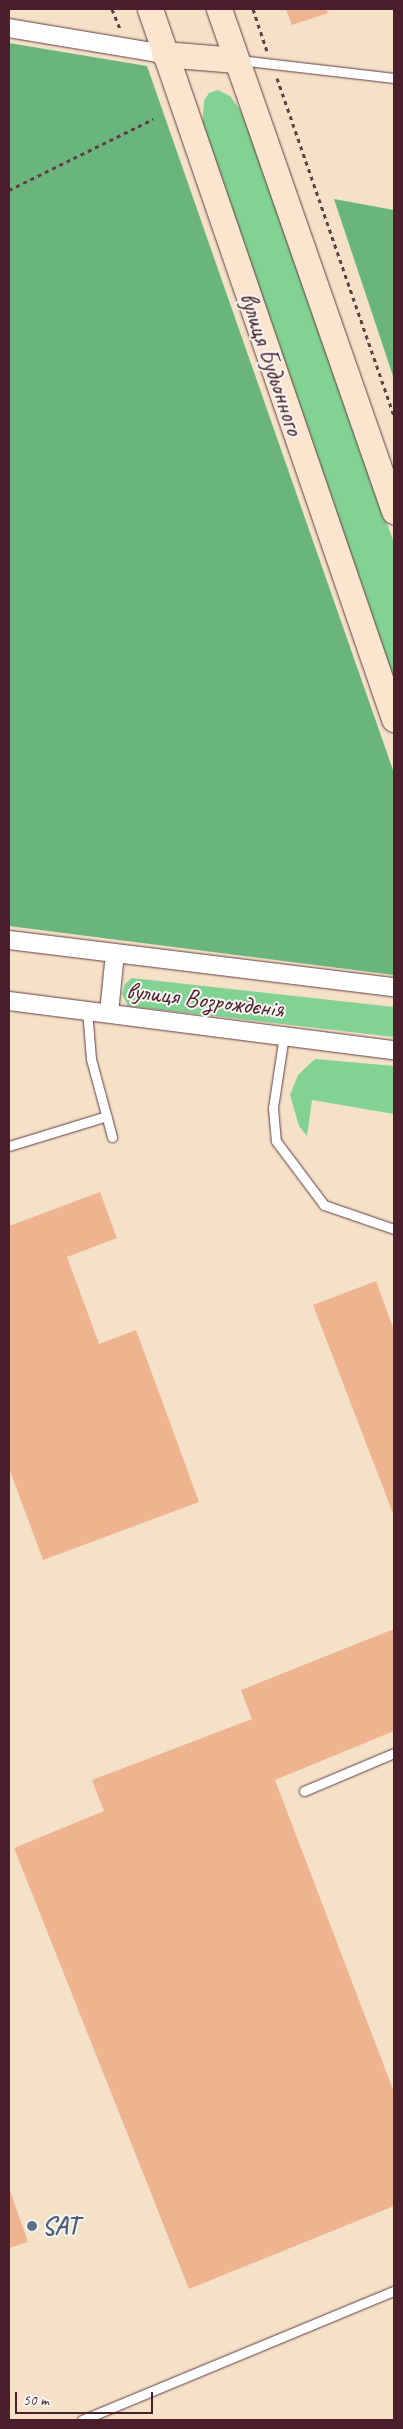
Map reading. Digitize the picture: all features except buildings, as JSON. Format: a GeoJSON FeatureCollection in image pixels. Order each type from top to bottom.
{"type":"FeatureCollection","features":[{"type":"Feature","properties":{"kind":"main road","name":"вулиця Будьонного"},"geometry":{"type":"LineString","coordinates":[[150,9],[394,720]]}},
{"type":"Feature","properties":{"kind":"main road"},"geometry":{"type":"LineString","coordinates":[[218,9],[394,511]]}},
{"type":"Feature","properties":{"kind":"main road"},"geometry":{"type":"LineString","coordinates":[[164,54],[236,60]]}},
{"type":"Feature","properties":{"kind":"street"},"geometry":{"type":"LineString","coordinates":[[9,28],[164,54]]}},
{"type":"Feature","properties":{"kind":"street","name":"вулиця Возрождєнія"},"geometry":{"type":"LineString","coordinates":[[9,940],[394,987]]}},
{"type":"Feature","properties":{"kind":"street"},"geometry":{"type":"LineString","coordinates":[[109,1013],[115,953]]}},
{"type":"Feature","properties":{"kind":"street","name":"вулиця Возрождєнія"},"geometry":{"type":"LineString","coordinates":[[9,1001],[394,1050]]}},
{"type":"Feature","properties":{"kind":"lane"},"geometry":{"type":"LineString","coordinates":[[236,60],[271,62],[394,78]]}},
{"type":"Feature","properties":{"kind":"lane"},"geometry":{"type":"LineString","coordinates":[[86,1010],[91,1059],[112,1137]]}},
{"type":"Feature","properties":{"kind":"lane"},"geometry":{"type":"LineString","coordinates":[[284,1035],[273,1108],[276,1141],[324,1205],[394,1230]]}},
{"type":"Feature","properties":{"kind":"lane"},"geometry":{"type":"LineString","coordinates":[[9,1146],[107,1116]]}},
{"type":"Feature","properties":{"kind":"lane"},"geometry":{"type":"LineString","coordinates":[[304,1791],[394,1753]]}},
{"type":"Feature","properties":{"kind":"lane"},"geometry":{"type":"LineString","coordinates":[[82,2420],[394,2291]]}},
{"type":"Feature","properties":{"kind":"path"},"geometry":{"type":"LineString","coordinates":[[253,9],[394,415]]}},
{"type":"Feature","properties":{"kind":"path"},"geometry":{"type":"LineString","coordinates":[[9,190],[153,119]]}},
{"type":"Feature","properties":{"kind":"green space"},"geometry":{"type":"Polygon","coordinates":[[[9,43],[147,66],[394,773],[394,975],[9,926],[9,43]]]}},
{"type":"Feature","properties":{"kind":"green space"},"geometry":{"type":"Polygon","coordinates":[[[218,90],[230,96],[241,111],[253,141],[394,543],[394,688],[202,131],[204,101],[209,93],[218,90]]]}},
{"type":"Feature","properties":{"kind":"green space"},"geometry":{"type":"Polygon","coordinates":[[[334,199],[394,210],[394,379],[334,199]]]}},
{"type":"Feature","properties":{"kind":"green space"},"geometry":{"type":"Polygon","coordinates":[[[132,978],[394,1007],[394,1037],[128,1006],[122,994],[125,984],[132,978]]]}},
{"type":"Feature","properties":{"kind":"green space"},"geometry":{"type":"Polygon","coordinates":[[[315,1059],[394,1066],[394,1114],[312,1100],[307,1136],[299,1126],[290,1095],[298,1075],[315,1059]]]}},
{"type":"Feature","properties":{"kind":"place","name":"SAT"},"geometry":{"type":"Point","coordinates":[32,2226]}}]}
